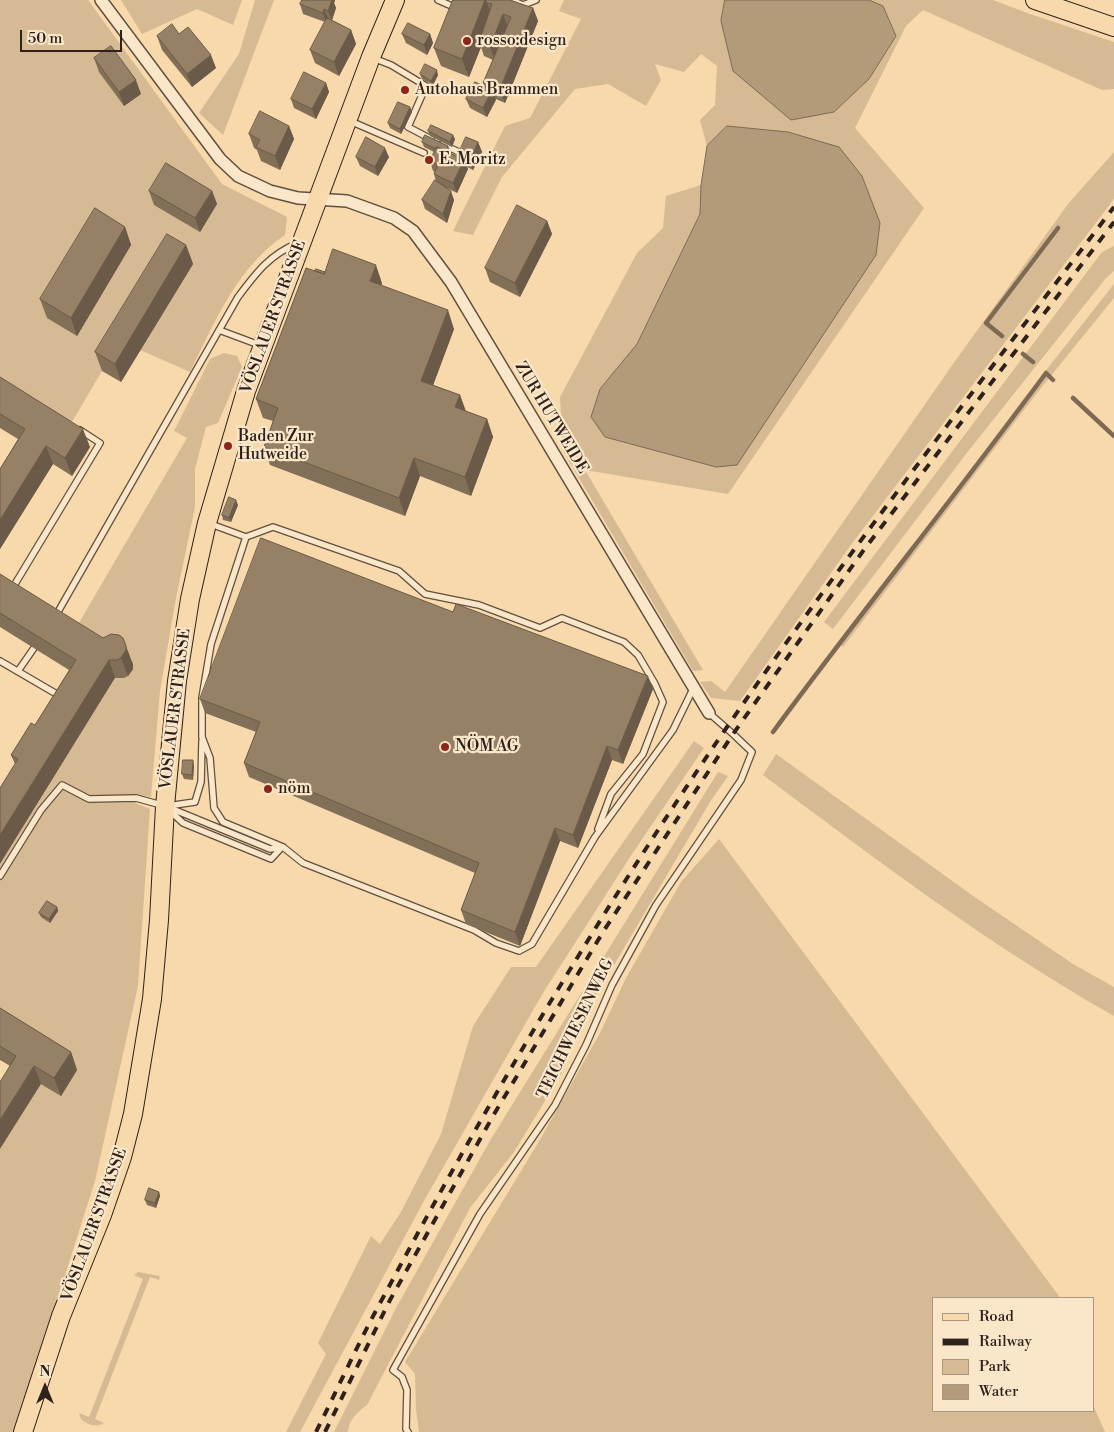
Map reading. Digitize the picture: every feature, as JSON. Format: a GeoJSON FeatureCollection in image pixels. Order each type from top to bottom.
{"type":"FeatureCollection","features":[{"type":"Feature","properties":{"kind":"main road","name":"VÖSLAUER STRASSE"},"geometry":{"type":"LineString","coordinates":[[24,1432],[61,1316],[111,1190],[122,1157],[132,1114],[152,999],[159,920],[165,806],[177,681],[190,599],[207,523],[246,391],[371,57],[395,0]]}},
{"type":"Feature","properties":{"kind":"main road"},"geometry":{"type":"LineString","coordinates":[[1035,0],[1114,27]]}},
{"type":"Feature","properties":{"kind":"street","name":"ZUR HUTWEIDE"},"geometry":{"type":"LineString","coordinates":[[101,0],[220,159],[238,176],[270,191],[298,198],[347,201],[394,218],[413,231],[451,282],[709,713]]}},
{"type":"Feature","properties":{"kind":"lane"},"geometry":{"type":"LineString","coordinates":[[438,0],[454,7]]}},
{"type":"Feature","properties":{"kind":"lane"},"geometry":{"type":"LineString","coordinates":[[511,0],[523,5],[536,0]]}},
{"type":"Feature","properties":{"kind":"lane"},"geometry":{"type":"LineString","coordinates":[[371,57],[391,64],[426,86],[408,127],[461,153]]}},
{"type":"Feature","properties":{"kind":"lane"},"geometry":{"type":"LineString","coordinates":[[348,120],[424,153]]}},
{"type":"Feature","properties":{"kind":"lane"},"geometry":{"type":"LineString","coordinates":[[53,621],[238,297],[257,271],[282,249],[302,241]]}},
{"type":"Feature","properties":{"kind":"lane"},"geometry":{"type":"LineString","coordinates":[[219,330],[263,346]]}},
{"type":"Feature","properties":{"kind":"lane"},"geometry":{"type":"LineString","coordinates":[[15,584],[100,442],[75,427]]}},
{"type":"Feature","properties":{"kind":"lane"},"geometry":{"type":"LineString","coordinates":[[207,523],[246,538],[273,527],[399,571],[425,594],[479,605],[540,628],[562,618],[624,642],[638,655],[663,702],[643,754],[611,794],[595,837]]}},
{"type":"Feature","properties":{"kind":"lane"},"geometry":{"type":"LineString","coordinates":[[165,806],[194,802],[201,782],[202,698],[211,644],[246,538]]}},
{"type":"Feature","properties":{"kind":"lane"},"geometry":{"type":"LineString","coordinates":[[18,671],[34,648]]}},
{"type":"Feature","properties":{"kind":"lane"},"geometry":{"type":"LineString","coordinates":[[0,661],[60,696],[55,703]]}},
{"type":"Feature","properties":{"kind":"lane"},"geometry":{"type":"LineString","coordinates":[[202,737],[210,758],[214,808],[224,822],[283,847],[303,863],[474,930],[496,943],[519,950],[532,944],[595,837],[673,730],[694,687]]}},
{"type":"Feature","properties":{"kind":"lane","name":"TEICHWIESENWEG"},"geometry":{"type":"LineString","coordinates":[[405,1431],[407,1390],[402,1377],[393,1370],[480,1214],[555,1105],[586,1045],[612,985],[656,905],[741,780],[752,752],[709,713]]}},
{"type":"Feature","properties":{"kind":"lane"},"geometry":{"type":"LineString","coordinates":[[0,876],[41,810],[62,785],[89,799],[136,798],[165,806],[270,849],[283,847]]}},
{"type":"Feature","properties":{"kind":"lane"},"geometry":{"type":"LineString","coordinates":[[165,806],[183,823],[271,859],[283,847]]}},
{"type":"Feature","properties":{"kind":"green space"},"geometry":{"type":"Polygon","coordinates":[[[0,0],[88,0],[222,184],[287,217],[285,235],[268,248],[240,279],[218,315],[190,372],[140,350],[102,371],[66,432],[0,392],[0,0]]]}},
{"type":"Feature","properties":{"kind":"green space"},"geometry":{"type":"Polygon","coordinates":[[[121,0],[242,0],[233,25],[197,9],[142,34],[121,0]]]}},
{"type":"Feature","properties":{"kind":"green space"},"geometry":{"type":"Polygon","coordinates":[[[255,0],[274,0],[223,135],[199,113],[239,54],[255,0]]]}},
{"type":"Feature","properties":{"kind":"green space"},"geometry":{"type":"Polygon","coordinates":[[[564,0],[725,0],[721,21],[834,112],[869,79],[896,36],[883,6],[869,0],[993,0],[1114,42],[1114,89],[1102,90],[923,10],[906,26],[855,128],[924,208],[728,494],[585,470],[703,670],[693,671],[563,451],[560,397],[637,253],[663,228],[666,196],[701,185],[700,214],[637,344],[601,389],[716,467],[727,126],[707,146],[700,120],[715,105],[717,66],[701,54],[684,72],[655,64],[661,80],[646,106],[608,84],[575,89],[502,177],[473,235],[453,231],[505,126],[530,118],[581,19],[559,11],[564,0]]]}},
{"type":"Feature","properties":{"kind":"green space"},"geometry":{"type":"Polygon","coordinates":[[[1114,152],[1114,199],[853,542],[740,701],[711,698],[700,682],[711,681],[725,692],[953,364],[1068,204],[1114,152]]]}},
{"type":"Feature","properties":{"kind":"green space"},"geometry":{"type":"Polygon","coordinates":[[[1114,246],[1114,271],[1106,278],[966,454],[833,629],[824,622],[1102,252],[1114,246]]]}},
{"type":"Feature","properties":{"kind":"green space"},"geometry":{"type":"Polygon","coordinates":[[[1114,284],[1114,298],[1037,393],[843,647],[839,644],[1025,397],[1114,284]]]}},
{"type":"Feature","properties":{"kind":"green space"},"geometry":{"type":"Polygon","coordinates":[[[224,353],[237,356],[242,367],[218,423],[206,427],[195,469],[195,507],[176,598],[160,691],[151,797],[136,795],[135,803],[150,809],[138,986],[95,1181],[15,1432],[0,1432],[0,1149],[41,1084],[0,1022],[0,864],[115,678],[128,675],[132,669],[133,665],[130,656],[73,633],[187,438],[174,431],[210,359],[224,353]]]}},
{"type":"Feature","properties":{"kind":"green space"},"geometry":{"type":"Polygon","coordinates":[[[694,741],[704,748],[632,854],[543,993],[425,1199],[300,1432],[286,1432],[326,1354],[318,1343],[371,1236],[380,1244],[401,1212],[441,1134],[473,1026],[511,967],[536,967],[694,741]]]}},
{"type":"Feature","properties":{"kind":"green space"},"geometry":{"type":"Polygon","coordinates":[[[776,754],[976,898],[1073,964],[1114,987],[1114,1016],[1023,961],[935,901],[763,775],[776,754]]]}},
{"type":"Feature","properties":{"kind":"green space"},"geometry":{"type":"Polygon","coordinates":[[[718,772],[728,776],[710,802],[561,1055],[562,1073],[514,1152],[470,1208],[367,1405],[354,1417],[348,1432],[334,1432],[396,1308],[491,1139],[718,772]]]}},
{"type":"Feature","properties":{"kind":"green space"},"geometry":{"type":"Polygon","coordinates":[[[719,839],[1060,1297],[932,1297],[932,1412],[1094,1412],[1094,1407],[1105,1432],[419,1432],[415,1374],[405,1362],[538,1143],[600,1033],[626,978],[681,882],[719,839]]]}},
{"type":"Feature","properties":{"kind":"green space"},"geometry":{"type":"Polygon","coordinates":[[[138,1272],[160,1276],[159,1280],[150,1277],[95,1419],[104,1423],[92,1425],[81,1419],[79,1413],[89,1417],[143,1279],[134,1275],[138,1272]]]}},
{"type":"Feature","properties":{"kind":"water"},"geometry":{"type":"Polygon","coordinates":[[[725,0],[869,0],[883,6],[896,36],[869,79],[834,112],[791,120],[733,71],[721,21],[725,0]]]}},
{"type":"Feature","properties":{"kind":"water"},"geometry":{"type":"Polygon","coordinates":[[[727,126],[788,132],[839,147],[862,176],[880,223],[876,255],[737,465],[716,467],[605,437],[591,417],[600,389],[637,344],[700,214],[701,185],[707,146],[727,126]]]}},
{"type":"Feature","properties":{"kind":"building"},"geometry":{"type":"Polygon","coordinates":[[[302,0],[332,0],[328,11],[324,9],[323,13],[300,4],[302,0]]]}},
{"type":"Feature","properties":{"kind":"building"},"geometry":{"type":"Polygon","coordinates":[[[453,0],[485,0],[462,59],[434,48],[453,0]]]}},
{"type":"Feature","properties":{"kind":"building"},"geometry":{"type":"Polygon","coordinates":[[[486,0],[510,0],[533,8],[500,89],[483,83],[511,17],[503,14],[490,47],[479,42],[492,4],[487,3],[486,0]]]}},
{"type":"Feature","properties":{"kind":"building"},"geometry":{"type":"Polygon","coordinates":[[[327,18],[351,30],[334,62],[310,50],[327,18]]]}},
{"type":"Feature","properties":{"kind":"building"},"geometry":{"type":"Polygon","coordinates":[[[408,23],[430,34],[424,45],[402,34],[408,23]]]}},
{"type":"Feature","properties":{"kind":"building"},"geometry":{"type":"Polygon","coordinates":[[[172,24],[179,34],[188,27],[211,55],[187,74],[157,36],[172,24]]]}},
{"type":"Feature","properties":{"kind":"building"},"geometry":{"type":"Polygon","coordinates":[[[111,46],[136,80],[119,92],[94,58],[111,46]]]}},
{"type":"Feature","properties":{"kind":"building"},"geometry":{"type":"Polygon","coordinates":[[[425,64],[437,70],[431,81],[420,74],[425,64]]]}},
{"type":"Feature","properties":{"kind":"building"},"geometry":{"type":"Polygon","coordinates":[[[304,72],[326,83],[312,109],[291,99],[304,72]]]}},
{"type":"Feature","properties":{"kind":"building"},"geometry":{"type":"Polygon","coordinates":[[[475,82],[492,90],[483,108],[466,99],[475,82]]]}},
{"type":"Feature","properties":{"kind":"building"},"geometry":{"type":"Polygon","coordinates":[[[398,102],[410,107],[400,129],[388,123],[398,102]]]}},
{"type":"Feature","properties":{"kind":"building"},"geometry":{"type":"Polygon","coordinates":[[[260,111],[289,126],[275,156],[256,147],[260,140],[249,134],[260,111]]]}},
{"type":"Feature","properties":{"kind":"building"},"geometry":{"type":"Polygon","coordinates":[[[431,125],[453,135],[450,142],[428,131],[431,125]]]}},
{"type":"Feature","properties":{"kind":"building"},"geometry":{"type":"Polygon","coordinates":[[[425,135],[448,146],[446,151],[437,147],[436,149],[422,142],[425,135]]]}},
{"type":"Feature","properties":{"kind":"building"},"geometry":{"type":"Polygon","coordinates":[[[366,137],[385,148],[375,167],[356,157],[366,137]]]}},
{"type":"Feature","properties":{"kind":"building"},"geometry":{"type":"Polygon","coordinates":[[[466,137],[478,142],[470,161],[458,155],[466,137]]]}},
{"type":"Feature","properties":{"kind":"building"},"geometry":{"type":"Polygon","coordinates":[[[437,147],[464,160],[453,183],[434,174],[438,165],[430,161],[437,147]]]}},
{"type":"Feature","properties":{"kind":"building"},"geometry":{"type":"Polygon","coordinates":[[[166,163],[212,191],[195,218],[149,191],[166,163]]]}},
{"type":"Feature","properties":{"kind":"building"},"geometry":{"type":"Polygon","coordinates":[[[435,180],[451,191],[443,214],[422,200],[435,180]]]}},
{"type":"Feature","properties":{"kind":"building"},"geometry":{"type":"Polygon","coordinates":[[[517,205],[547,221],[515,283],[485,268],[517,205]]]}},
{"type":"Feature","properties":{"kind":"building"},"geometry":{"type":"Polygon","coordinates":[[[95,208],[125,227],[71,318],[40,299],[95,208]]]}},
{"type":"Feature","properties":{"kind":"building"},"geometry":{"type":"Polygon","coordinates":[[[167,234],[186,245],[115,364],[95,352],[167,234]]]}},
{"type":"Feature","properties":{"kind":"building"},"geometry":{"type":"Polygon","coordinates":[[[333,249],[376,265],[370,281],[448,310],[421,381],[460,395],[455,407],[487,419],[465,477],[414,458],[399,498],[264,447],[278,408],[256,399],[306,268],[324,274],[333,249]]]}},
{"type":"Feature","properties":{"kind":"building"},"geometry":{"type":"Polygon","coordinates":[[[316,269],[325,272],[324,274],[315,271],[316,269]]]}},
{"type":"Feature","properties":{"kind":"building"},"geometry":{"type":"Polygon","coordinates":[[[0,377],[83,429],[65,458],[46,446],[0,520],[0,469],[25,429],[0,414],[0,377]]]}},
{"type":"Feature","properties":{"kind":"building"},"geometry":{"type":"Polygon","coordinates":[[[229,497],[236,500],[229,518],[222,515],[229,497]]]}},
{"type":"Feature","properties":{"kind":"building","name":"NÖM AG"},"geometry":{"type":"Polygon","coordinates":[[[261,538],[453,612],[456,604],[648,676],[618,750],[607,746],[573,835],[555,828],[515,932],[461,910],[479,863],[244,763],[260,722],[200,699],[261,538]]]}},
{"type":"Feature","properties":{"kind":"building"},"geometry":{"type":"Polygon","coordinates":[[[0,574],[103,638],[111,634],[119,635],[123,638],[126,650],[121,658],[109,660],[0,835],[0,788],[18,759],[11,755],[31,723],[35,725],[76,660],[0,613],[0,574]]]}},
{"type":"Feature","properties":{"kind":"building"},"geometry":{"type":"Polygon","coordinates":[[[183,760],[193,760],[192,775],[182,774],[183,760]]]}},
{"type":"Feature","properties":{"kind":"building"},"geometry":{"type":"Polygon","coordinates":[[[47,901],[57,907],[49,919],[39,913],[47,901]]]}},
{"type":"Feature","properties":{"kind":"building"},"geometry":{"type":"Polygon","coordinates":[[[0,1008],[71,1052],[54,1078],[34,1066],[0,1120],[0,1082],[16,1056],[0,1046],[0,1008]]]}},
{"type":"Feature","properties":{"kind":"building"},"geometry":{"type":"Polygon","coordinates":[[[149,1188],[159,1192],[155,1203],[145,1200],[149,1188]]]}},
{"type":"Feature","properties":{"kind":"waterway"},"geometry":{"type":"LineString","coordinates":[[1002,336],[986,323],[1058,228]]}},
{"type":"Feature","properties":{"kind":"waterway"},"geometry":{"type":"LineString","coordinates":[[1023,354],[1033,362]]}},
{"type":"Feature","properties":{"kind":"waterway"},"geometry":{"type":"LineString","coordinates":[[773,732],[1046,373],[1053,380]]}},
{"type":"Feature","properties":{"kind":"waterway"},"geometry":{"type":"LineString","coordinates":[[1073,398],[1114,436]]}},
{"type":"Feature","properties":{"kind":"railway"},"geometry":{"type":"LineString","coordinates":[[316,1432],[358,1345],[424,1221],[548,1006],[635,865],[727,727],[821,595],[917,465],[1114,207]]}},
{"type":"Feature","properties":{"kind":"railway"},"geometry":{"type":"LineString","coordinates":[[325,1432],[390,1300],[493,1116],[603,932],[733,734],[863,551],[1114,222]]}},
{"type":"Feature","properties":{"kind":"place","name":"rosso:design"},"geometry":{"type":"Point","coordinates":[467,41]}},
{"type":"Feature","properties":{"kind":"place","name":"Autohaus Brammen"},"geometry":{"type":"Point","coordinates":[405,90]}},
{"type":"Feature","properties":{"kind":"place","name":"E. Moritz"},"geometry":{"type":"Point","coordinates":[429,160]}},
{"type":"Feature","properties":{"kind":"place","name":"Baden Zur Hutweide"},"geometry":{"type":"Point","coordinates":[228,446]}},
{"type":"Feature","properties":{"kind":"place","name":"NÖM AG"},"geometry":{"type":"Point","coordinates":[445,747]}},
{"type":"Feature","properties":{"kind":"place","name":"nöm"},"geometry":{"type":"Point","coordinates":[268,789]}}]}
